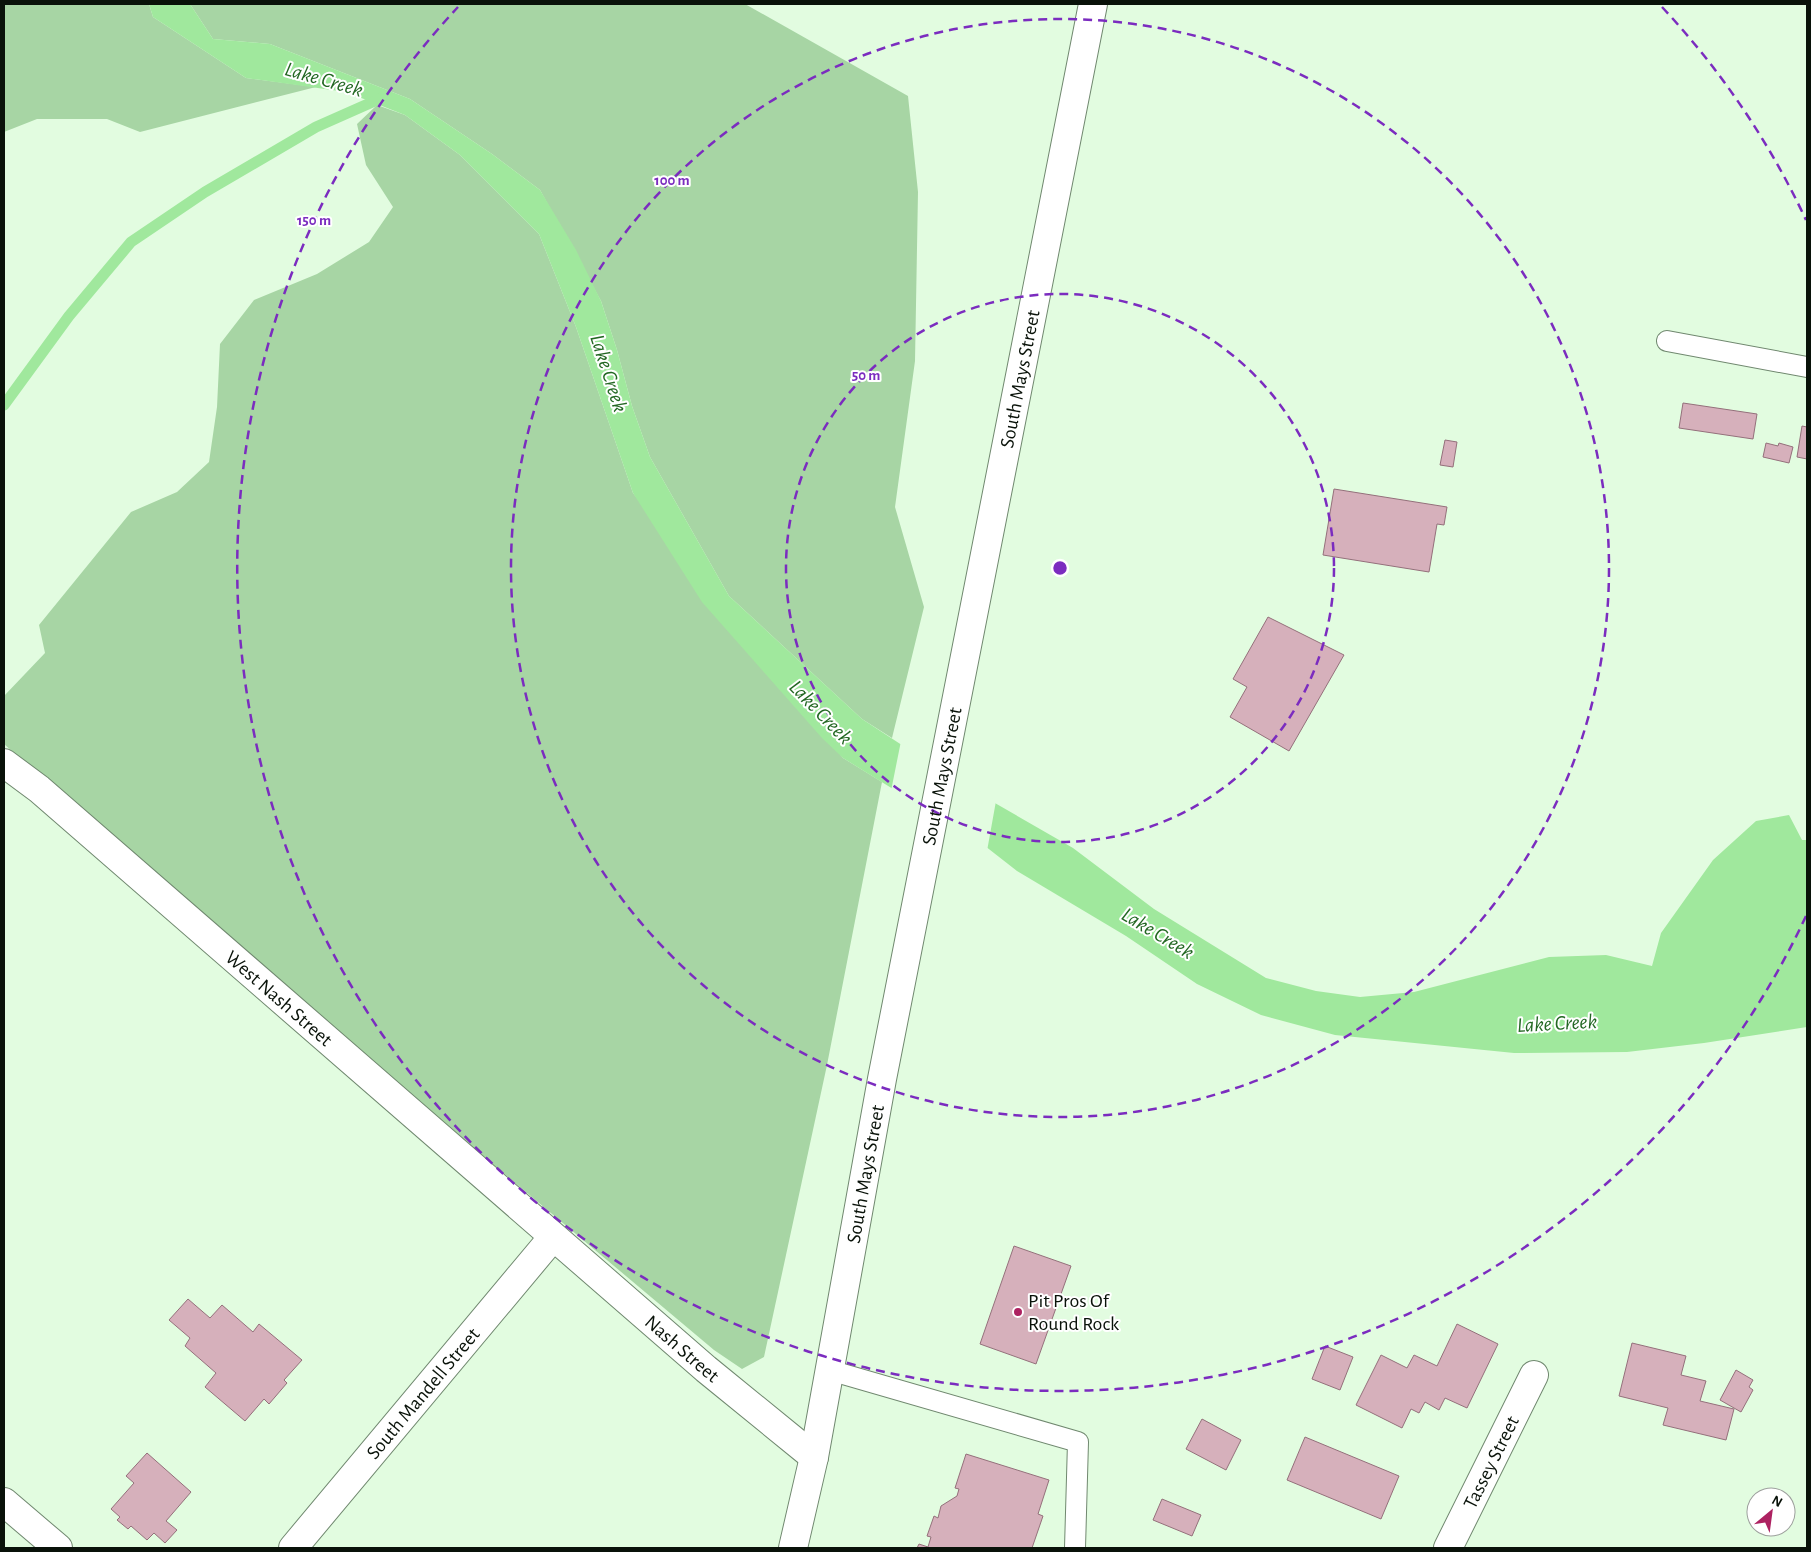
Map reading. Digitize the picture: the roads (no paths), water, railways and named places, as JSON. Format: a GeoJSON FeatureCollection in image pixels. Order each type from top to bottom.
{"type":"FeatureCollection","features":[{"type":"Feature","properties":{"kind":"street","name":"South Mays Street"},"geometry":{"type":"LineString","coordinates":[[793,1548],[814,1457],[882,1079],[1093,4]]}},
{"type":"Feature","properties":{"kind":"street","name":"West Nash Street"},"geometry":{"type":"LineString","coordinates":[[4,763],[39,788],[553,1237]]}},
{"type":"Feature","properties":{"kind":"street","name":"Nash Street"},"geometry":{"type":"LineString","coordinates":[[553,1237],[706,1369],[814,1457]]}},
{"type":"Feature","properties":{"kind":"street","name":"South Mandell Street"},"geometry":{"type":"LineString","coordinates":[[293,1548],[553,1237]]}},
{"type":"Feature","properties":{"kind":"street","name":"Tassey Street"},"geometry":{"type":"LineString","coordinates":[[1448,1548],[1534,1375]]}},
{"type":"Feature","properties":{"kind":"street"},"geometry":{"type":"LineString","coordinates":[[4,1502],[58,1548]]}},
{"type":"Feature","properties":{"kind":"lane"},"geometry":{"type":"LineString","coordinates":[[1667,341],[1807,367]]}},
{"type":"Feature","properties":{"kind":"lane"},"geometry":{"type":"LineString","coordinates":[[829,1370],[1078,1442],[1075,1548]]}},
{"type":"Feature","properties":{"kind":"water","name":"Lake Creek"},"geometry":{"type":"Polygon","coordinates":[[[149,4],[190,4],[213,39],[270,44],[410,99],[492,154],[540,190],[576,250],[601,301],[632,406],[650,457],[729,596],[862,719],[960,783],[1073,848],[1154,909],[1266,978],[1316,991],[1360,997],[1414,992],[1549,957],[1606,955],[1652,966],[1661,933],[1713,860],[1756,821],[1789,815],[1802,840],[1807,840],[1807,1027],[1704,1043],[1627,1052],[1514,1053],[1335,1035],[1261,1015],[1197,984],[1126,936],[1017,871],[985,846],[843,758],[822,738],[702,602],[633,493],[576,327],[539,234],[460,155],[405,115],[346,92],[246,78],[153,17],[149,4]]]}},
{"type":"Feature","properties":{"kind":"waterway","name":"Lake Creek"},"geometry":{"type":"LineString","coordinates":[[4,405],[69,316],[131,242],[205,192],[316,127],[386,96]]}},
{"type":"Feature","properties":{"kind":"place","name":"Pit Pros Of Round Rock"},"geometry":{"type":"Point","coordinates":[1018,1312]}}]}
